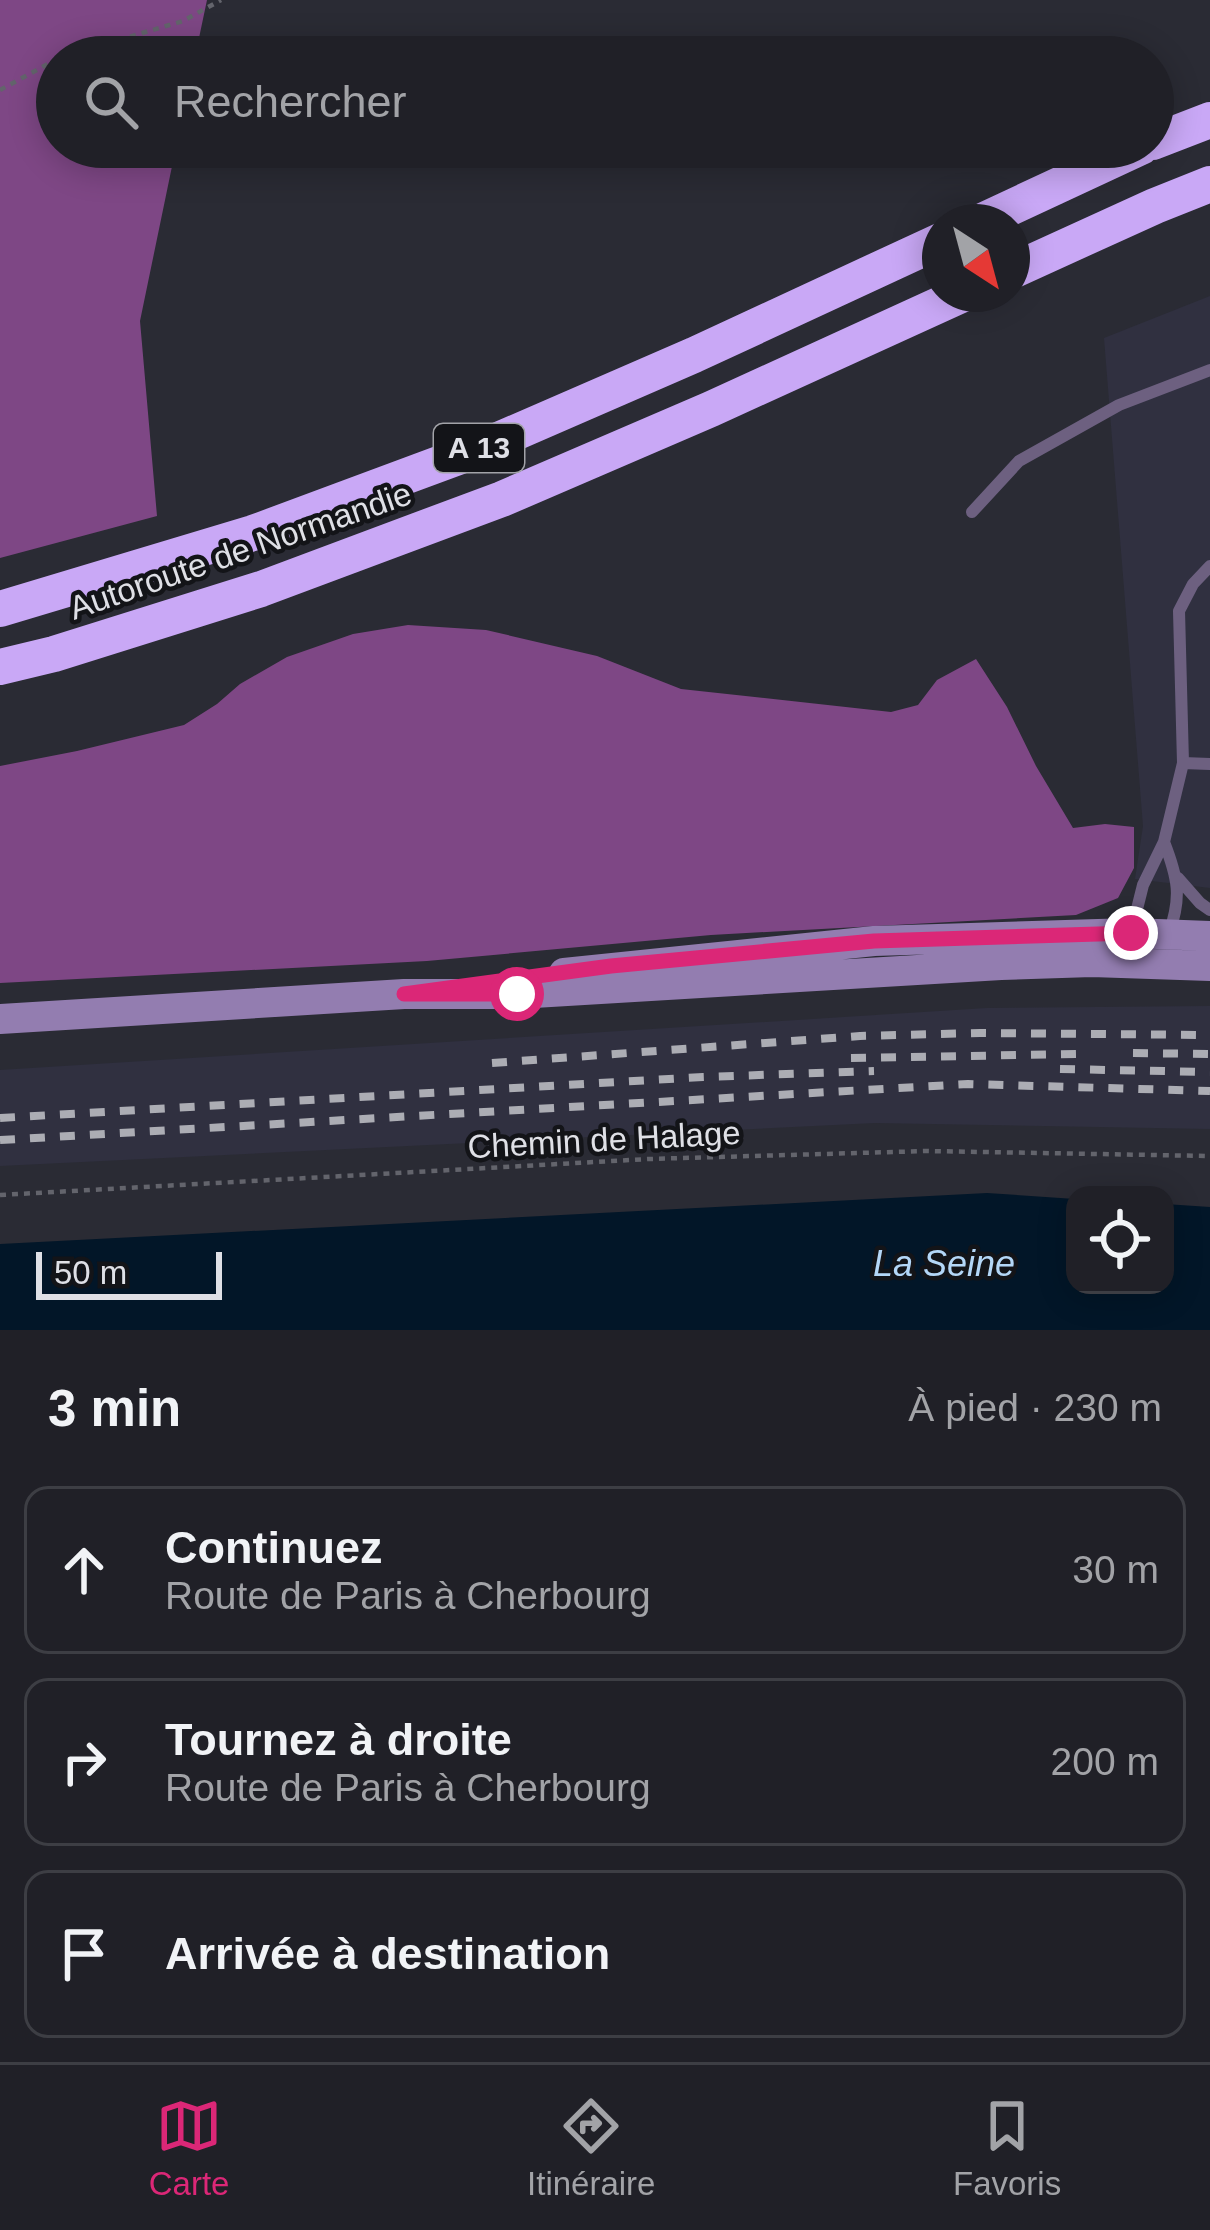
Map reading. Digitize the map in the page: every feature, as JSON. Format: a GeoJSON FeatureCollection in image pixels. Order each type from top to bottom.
{"type":"FeatureCollection","features":[{"type":"Feature","properties":{"kind":"highway"},"geometry":{"type":"LineString","coordinates":[[1174,134],[1210,120]]}},
{"type":"Feature","properties":{"kind":"highway"},"geometry":{"type":"LineString","coordinates":[[1019,204],[1096,168]]}},
{"type":"Feature","properties":{"kind":"highway"},"geometry":{"type":"LineString","coordinates":[[1030,264],[1210,184]]}},
{"type":"Feature","properties":{"kind":"highway","name":"Autoroute de Normandie"},"geometry":{"type":"LineString","coordinates":[[0,609],[254,532],[466,454],[922,249]]}},
{"type":"Feature","properties":{"kind":"highway","name":"Autoroute de Normandie"},"geometry":{"type":"LineString","coordinates":[[0,667],[261,589],[502,499],[924,312]]}},
{"type":"Feature","properties":{"kind":"main road"},"geometry":{"type":"LineString","coordinates":[[404,994],[611,966],[874,941],[1131,933],[1210,936]]}},
{"type":"Feature","properties":{"kind":"main road"},"geometry":{"type":"LineString","coordinates":[[0,1018],[1001,965],[1210,966]]}},
{"type":"Feature","properties":{"kind":"lane"},"geometry":{"type":"LineString","coordinates":[[972,512],[1019,461],[1119,405],[1210,370]]}},
{"type":"Feature","properties":{"kind":"lane"},"geometry":{"type":"LineString","coordinates":[[1178,878],[1177,910],[1150,965],[1131,933],[1143,885],[1164,842],[1183,763],[1179,611],[1193,584],[1210,566]]}},
{"type":"Feature","properties":{"kind":"lane"},"geometry":{"type":"LineString","coordinates":[[1183,763],[1210,764]]}},
{"type":"Feature","properties":{"kind":"lane"},"geometry":{"type":"LineString","coordinates":[[1164,842],[1178,878],[1210,910]]}},
{"type":"Feature","properties":{"kind":"path"},"geometry":{"type":"LineString","coordinates":[[133,36],[183,21],[221,0]]}},
{"type":"Feature","properties":{"kind":"path"},"geometry":{"type":"LineString","coordinates":[[0,91],[36,71]]}},
{"type":"Feature","properties":{"kind":"path","name":"Chemin de Halage"},"geometry":{"type":"LineString","coordinates":[[0,1195],[649,1159],[927,1151],[1210,1156]]}},
{"type":"Feature","properties":{"kind":"shaded area"},"geometry":{"type":"Polygon","coordinates":[[[0,0],[207,0],[199,36],[36,36],[36,168],[172,168],[140,321],[157,516],[0,558],[0,0]]]}},
{"type":"Feature","properties":{"kind":"shaded area"},"geometry":{"type":"Polygon","coordinates":[[[1210,296],[1210,888],[1135,879],[1143,826],[1104,338],[1210,296]]]}},
{"type":"Feature","properties":{"kind":"shaded area"},"geometry":{"type":"Polygon","coordinates":[[[408,625],[486,630],[597,656],[681,689],[891,712],[918,705],[937,680],[976,659],[1073,828],[1134,827],[1134,868],[1118,898],[1076,915],[711,935],[427,961],[0,983],[0,766],[184,725],[287,657],[353,634],[408,625]]]}},
{"type":"Feature","properties":{"kind":"shaded area"},"geometry":{"type":"Polygon","coordinates":[[[1210,1006],[1210,1129],[875,1123],[0,1166],[0,1070],[987,1008],[1210,1006]]]}},
{"type":"Feature","properties":{"kind":"water","name":"La Seine"},"geometry":{"type":"Polygon","coordinates":[[[987,1193],[1066,1198],[1066,1294],[1174,1294],[1174,1205],[1210,1207],[1210,1330],[0,1330],[0,1244],[987,1193]]]}},
{"type":"Feature","properties":{"kind":"railway"},"geometry":{"type":"LineString","coordinates":[[492,1063],[860,1036],[1210,1035]]}},
{"type":"Feature","properties":{"kind":"railway"},"geometry":{"type":"LineString","coordinates":[[1133,1053],[1210,1054]]}},
{"type":"Feature","properties":{"kind":"railway"},"geometry":{"type":"LineString","coordinates":[[851,1058],[1079,1054]]}},
{"type":"Feature","properties":{"kind":"railway"},"geometry":{"type":"LineString","coordinates":[[1060,1069],[1210,1072]]}},
{"type":"Feature","properties":{"kind":"railway"},"geometry":{"type":"LineString","coordinates":[[0,1118],[874,1071]]}},
{"type":"Feature","properties":{"kind":"railway"},"geometry":{"type":"LineString","coordinates":[[0,1140],[968,1084],[1210,1091]]}},
{"type":"Feature","properties":{"kind":"route"},"geometry":{"type":"LineString","coordinates":[[517,994],[404,994],[611,966],[874,941],[1131,933]]}}]}
